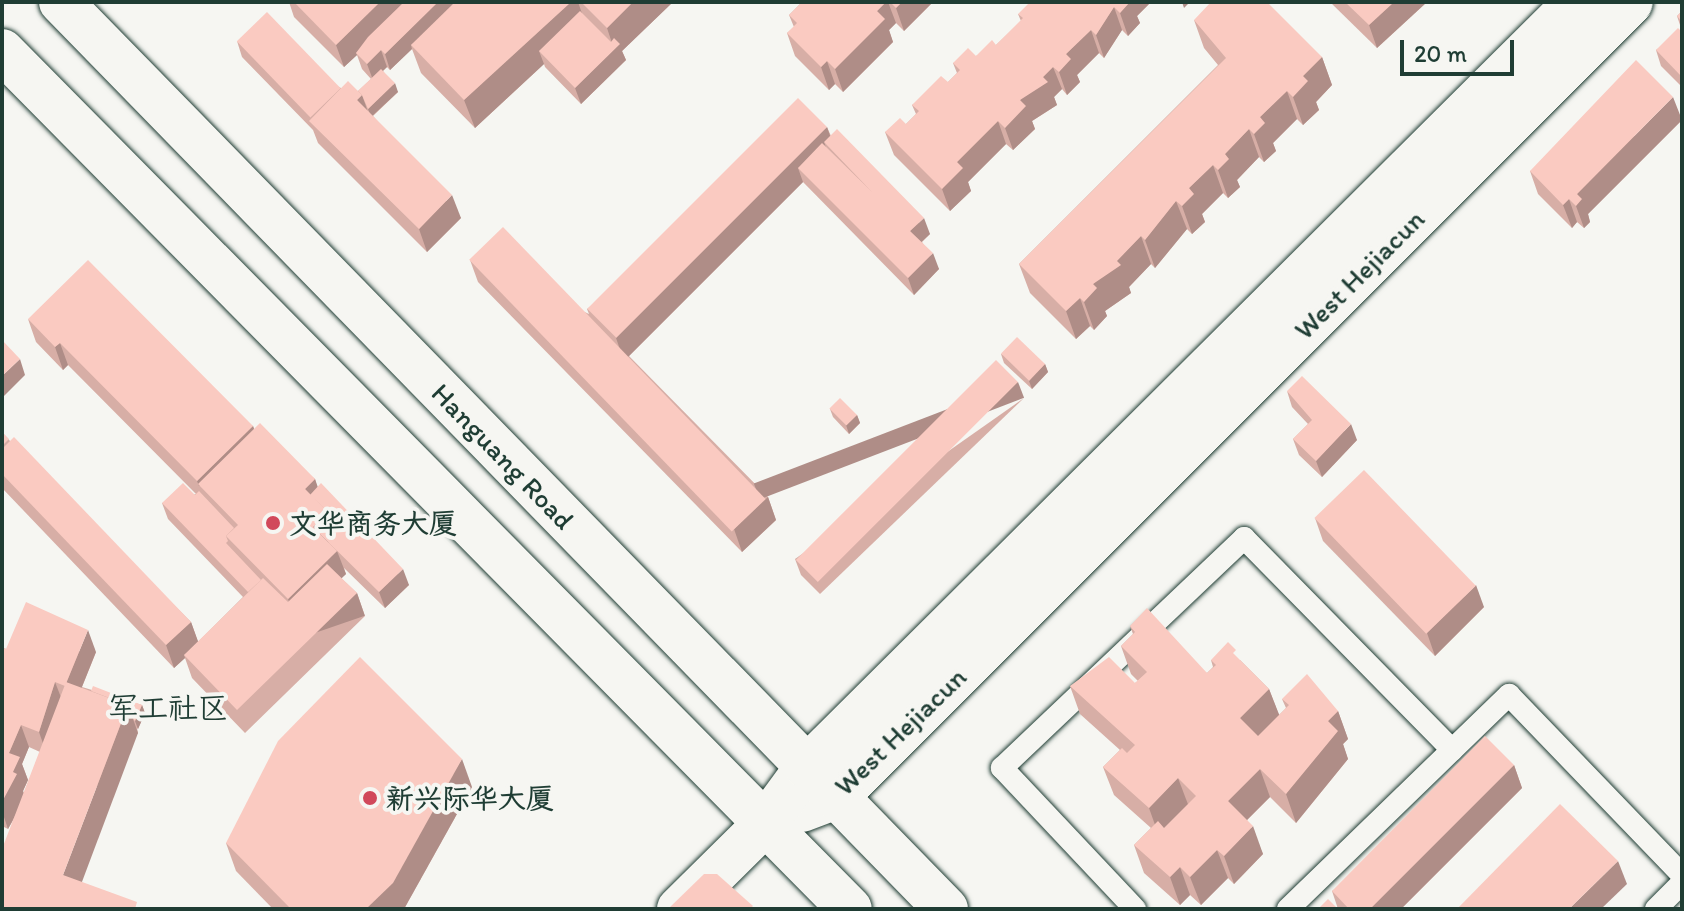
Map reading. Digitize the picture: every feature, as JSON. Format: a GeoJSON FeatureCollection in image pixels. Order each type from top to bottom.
{"type":"FeatureCollection","features":[{"type":"Feature","properties":{"kind":"main road","name":"Hanguang Road"},"geometry":{"type":"LineString","coordinates":[[61,2],[946,909]]}},
{"type":"Feature","properties":{"kind":"main road","name":"West Hejiacun"},"geometry":{"type":"LineString","coordinates":[[821,782],[1576,2]]}},
{"type":"Feature","properties":{"kind":"main road","name":"West Hejiacun"},"geometry":{"type":"LineString","coordinates":[[679,909],[766,823],[821,782],[1631,2]]}},
{"type":"Feature","properties":{"kind":"main road"},"geometry":{"type":"LineString","coordinates":[[2,51],[850,909]]}},
{"type":"Feature","properties":{"kind":"lane"},"geometry":{"type":"LineString","coordinates":[[1135,909],[1002,768],[1244,538],[1452,750]]}},
{"type":"Feature","properties":{"kind":"lane"},"geometry":{"type":"LineString","coordinates":[[1288,909],[1509,695],[1682,875]]}},
{"type":"Feature","properties":{"kind":"lane"},"geometry":{"type":"LineString","coordinates":[[1656,909],[1682,883]]}},
{"type":"Feature","properties":{"kind":"building"},"geometry":{"type":"Polygon","coordinates":[[[294,2],[380,2],[336,45],[294,2]]]}},
{"type":"Feature","properties":{"kind":"building"},"geometry":{"type":"Polygon","coordinates":[[[404,2],[438,2],[385,54],[381,50],[367,64],[356,53],[404,2]]]}},
{"type":"Feature","properties":{"kind":"building"},"geometry":{"type":"Polygon","coordinates":[[[455,2],[571,2],[464,100],[411,45],[455,2]]]}},
{"type":"Feature","properties":{"kind":"building"},"geometry":{"type":"Polygon","coordinates":[[[581,2],[633,2],[607,28],[581,2]]]}},
{"type":"Feature","properties":{"kind":"building"},"geometry":{"type":"Polygon","coordinates":[[[802,2],[886,2],[877,11],[885,19],[835,69],[827,61],[821,67],[787,33],[797,23],[789,15],[802,2]]]}},
{"type":"Feature","properties":{"kind":"building"},"geometry":{"type":"Polygon","coordinates":[[[1030,2],[1130,2],[1120,13],[1114,7],[1096,35],[1091,30],[1066,54],[1071,59],[1059,72],[1053,67],[1043,77],[1048,82],[1020,100],[1026,106],[1005,128],[998,121],[957,162],[963,168],[942,189],[885,132],[900,118],[906,124],[919,111],[912,105],[941,76],[948,82],[960,70],[953,63],[968,48],[976,56],[992,40],[996,45],[1023,18],[1018,14],[1030,2]]]}},
{"type":"Feature","properties":{"kind":"building"},"geometry":{"type":"Polygon","coordinates":[[[1211,2],[1267,2],[1322,57],[1303,76],[1308,81],[1293,97],[1287,91],[1260,117],[1265,123],[1254,134],[1249,129],[1225,154],[1229,159],[1218,170],[1213,165],[1189,188],[1194,194],[1182,206],[1176,201],[1145,240],[1141,236],[1117,261],[1121,265],[1093,284],[1097,288],[1084,302],[1080,298],[1066,311],[1019,264],[1226,58],[1194,20],[1211,2]]]}},
{"type":"Feature","properties":{"kind":"building"},"geometry":{"type":"Polygon","coordinates":[[[1345,2],[1394,2],[1369,25],[1345,2]]]}},
{"type":"Feature","properties":{"kind":"building"},"geometry":{"type":"Polygon","coordinates":[[[580,11],[611,42],[614,38],[620,44],[575,88],[539,51],[580,11]]]}},
{"type":"Feature","properties":{"kind":"building"},"geometry":{"type":"Polygon","coordinates":[[[267,12],[341,88],[310,117],[237,41],[267,12]]]}},
{"type":"Feature","properties":{"kind":"building"},"geometry":{"type":"Polygon","coordinates":[[[1678,28],[1682,32],[1682,77],[1656,50],[1678,28]]]}},
{"type":"Feature","properties":{"kind":"building"},"geometry":{"type":"Polygon","coordinates":[[[1636,60],[1673,97],[1577,194],[1582,199],[1576,206],[1569,199],[1563,205],[1530,171],[1636,60]]]}},
{"type":"Feature","properties":{"kind":"building"},"geometry":{"type":"Polygon","coordinates":[[[381,69],[395,83],[368,109],[358,91],[381,69]]]}},
{"type":"Feature","properties":{"kind":"building"},"geometry":{"type":"Polygon","coordinates":[[[348,81],[362,95],[357,100],[452,195],[419,229],[309,121],[348,81]]]}},
{"type":"Feature","properties":{"kind":"building"},"geometry":{"type":"Polygon","coordinates":[[[798,98],[827,127],[616,338],[587,309],[798,98]]]}},
{"type":"Feature","properties":{"kind":"building"},"geometry":{"type":"Polygon","coordinates":[[[837,129],[924,218],[910,231],[933,253],[908,278],[798,168],[822,143],[872,192],[824,142],[837,129]]]}},
{"type":"Feature","properties":{"kind":"building"},"geometry":{"type":"Polygon","coordinates":[[[503,227],[766,499],[732,532],[469,260],[503,227]]]}},
{"type":"Feature","properties":{"kind":"building"},"geometry":{"type":"Polygon","coordinates":[[[88,260],[253,426],[197,481],[60,343],[55,347],[28,319],[88,260]]]}},
{"type":"Feature","properties":{"kind":"building"},"geometry":{"type":"Polygon","coordinates":[[[1017,337],[1045,364],[1029,381],[1001,354],[1017,337]]]}},
{"type":"Feature","properties":{"kind":"building"},"geometry":{"type":"Polygon","coordinates":[[[2,340],[20,359],[2,376],[2,340]]]}},
{"type":"Feature","properties":{"kind":"building"},"geometry":{"type":"Polygon","coordinates":[[[996,360],[1018,382],[818,582],[796,560],[996,360]]]}},
{"type":"Feature","properties":{"kind":"building"},"geometry":{"type":"Polygon","coordinates":[[[1302,376],[1351,424],[1316,461],[1293,439],[1312,420],[1287,391],[1302,376]]]}},
{"type":"Feature","properties":{"kind":"building"},"geometry":{"type":"Polygon","coordinates":[[[840,398],[857,415],[846,426],[829,409],[840,398]]]}},
{"type":"Feature","properties":{"kind":"building","name":"文华商务大厦"},"geometry":{"type":"Polygon","coordinates":[[[260,423],[315,479],[305,489],[328,512],[313,527],[337,551],[288,599],[226,536],[238,525],[198,484],[260,423]]]}},
{"type":"Feature","properties":{"kind":"building"},"geometry":{"type":"Polygon","coordinates":[[[2,432],[9,439],[2,446],[2,432]]]}},
{"type":"Feature","properties":{"kind":"building"},"geometry":{"type":"Polygon","coordinates":[[[14,437],[191,622],[166,645],[2,474],[2,449],[14,437]]]}},
{"type":"Feature","properties":{"kind":"building"},"geometry":{"type":"Polygon","coordinates":[[[1364,470],[1476,586],[1426,634],[1314,518],[1364,470]]]}},
{"type":"Feature","properties":{"kind":"building"},"geometry":{"type":"Polygon","coordinates":[[[183,483],[195,495],[199,491],[234,528],[226,536],[226,543],[261,580],[248,592],[162,503],[183,483]]]}},
{"type":"Feature","properties":{"kind":"building"},"geometry":{"type":"Polygon","coordinates":[[[321,483],[403,569],[379,592],[319,533],[332,520],[310,495],[321,483]]]}},
{"type":"Feature","properties":{"kind":"building"},"geometry":{"type":"Polygon","coordinates":[[[327,564],[357,593],[237,710],[184,655],[263,578],[288,602],[327,564]]]}},
{"type":"Feature","properties":{"kind":"building"},"geometry":{"type":"Polygon","coordinates":[[[26,602],[88,630],[65,686],[55,682],[39,732],[21,725],[9,753],[20,757],[13,772],[17,774],[2,802],[2,647],[6,649],[26,602]]]}},
{"type":"Feature","properties":{"kind":"building"},"geometry":{"type":"Polygon","coordinates":[[[1147,608],[1207,673],[1216,665],[1211,660],[1228,642],[1236,650],[1233,653],[1269,689],[1240,718],[1258,736],[1289,705],[1282,699],[1307,674],[1338,711],[1328,721],[1338,731],[1286,794],[1260,769],[1228,801],[1253,826],[1224,856],[1217,850],[1190,877],[1180,867],[1170,877],[1134,845],[1158,821],[1164,828],[1196,796],[1178,778],[1149,808],[1103,767],[1122,748],[1127,753],[1135,745],[1070,686],[1109,657],[1135,683],[1147,672],[1121,646],[1135,632],[1130,626],[1147,608]]]}},
{"type":"Feature","properties":{"kind":"building","name":"新兴际华大厦"},"geometry":{"type":"Polygon","coordinates":[[[360,657],[462,759],[393,883],[366,909],[291,909],[226,843],[278,741],[360,657]]]}},
{"type":"Feature","properties":{"kind":"building"},"geometry":{"type":"Polygon","coordinates":[[[66,682],[128,705],[63,875],[137,902],[135,909],[2,909],[2,849],[66,682]]]}},
{"type":"Feature","properties":{"kind":"building"},"geometry":{"type":"Polygon","coordinates":[[[93,686],[142,705],[135,721],[128,705],[91,691],[93,686]]]}},
{"type":"Feature","properties":{"kind":"building"},"geometry":{"type":"Polygon","coordinates":[[[1485,736],[1514,765],[1370,909],[1349,909],[1332,891],[1485,736]]]}},
{"type":"Feature","properties":{"kind":"building"},"geometry":{"type":"Polygon","coordinates":[[[1560,804],[1618,861],[1569,909],[1457,909],[1560,804]]]}},
{"type":"Feature","properties":{"kind":"building"},"geometry":{"type":"Polygon","coordinates":[[[704,874],[717,874],[753,906],[750,909],[668,909],[704,874]]]}},
{"type":"Feature","properties":{"kind":"building"},"geometry":{"type":"Polygon","coordinates":[[[1328,899],[1338,909],[1318,909],[1328,899]]]}},
{"type":"Feature","properties":{"kind":"place","name":"文华商务大厦"},"geometry":{"type":"Point","coordinates":[273,523]}},
{"type":"Feature","properties":{"kind":"place","name":"新兴际华大厦"},"geometry":{"type":"Point","coordinates":[370,798]}},
{"type":"Feature","properties":{"kind":"district","name":"军工社区"},"geometry":{"type":"Point","coordinates":[168,708]}}]}
